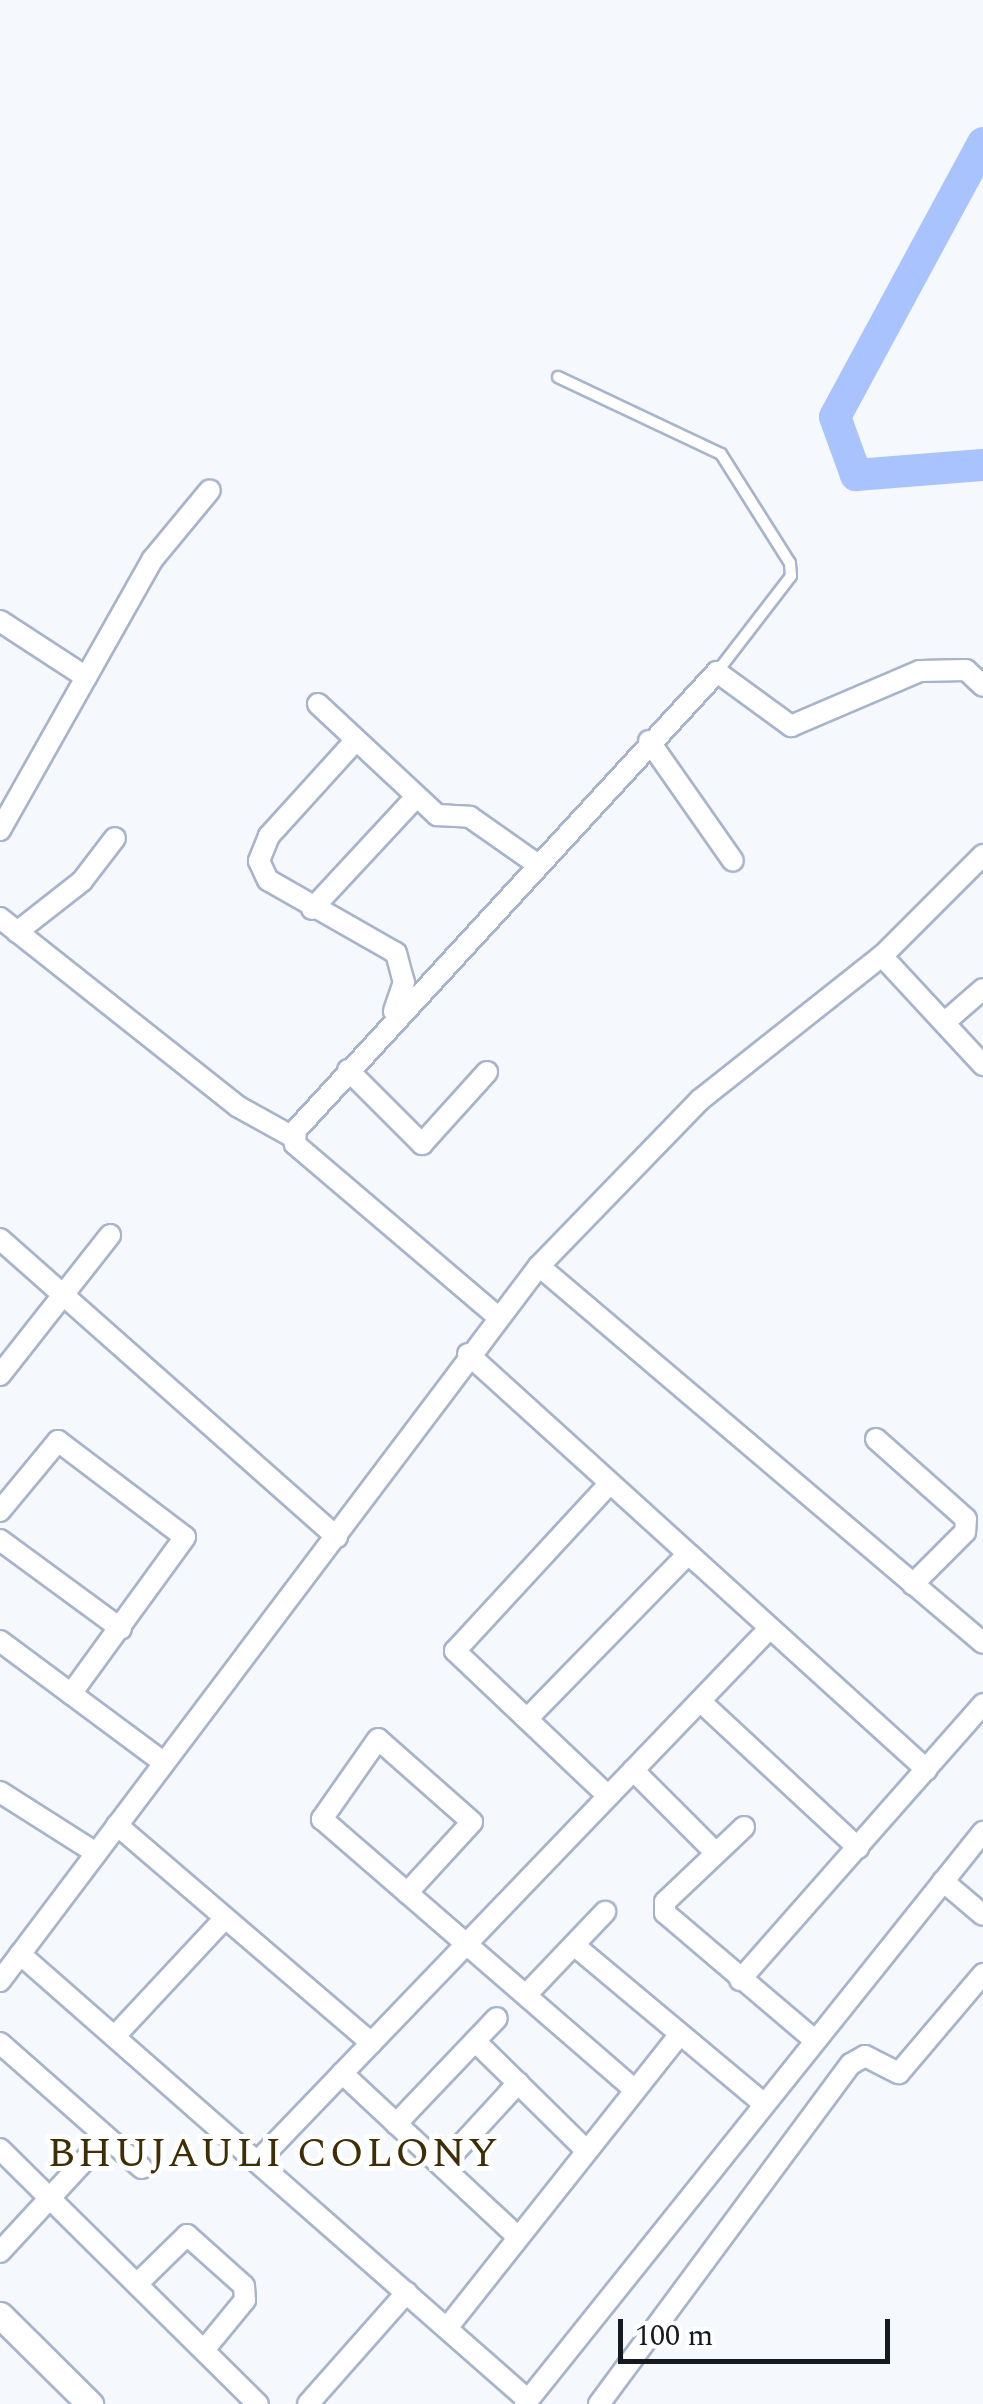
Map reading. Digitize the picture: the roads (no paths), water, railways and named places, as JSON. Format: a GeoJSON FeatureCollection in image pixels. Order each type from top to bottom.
{"type":"FeatureCollection","features":[{"type":"Feature","properties":{"kind":"street"},"geometry":{"type":"LineString","coordinates":[[0,830],[153,559],[210,490]]}},
{"type":"Feature","properties":{"kind":"street"},"geometry":{"type":"LineString","coordinates":[[0,621],[86,677]]}},
{"type":"Feature","properties":{"kind":"street"},"geometry":{"type":"LineString","coordinates":[[293,1138],[348,1070],[534,862],[717,672],[790,726],[920,671],[966,670],[983,686]]}},
{"type":"Feature","properties":{"kind":"street"},"geometry":{"type":"LineString","coordinates":[[318,704],[437,814],[470,817],[534,862]]}},
{"type":"Feature","properties":{"kind":"street"},"geometry":{"type":"LineString","coordinates":[[356,740],[269,836],[259,861],[268,880],[312,909],[396,953],[404,982],[390,1023]]}},
{"type":"Feature","properties":{"kind":"street"},"geometry":{"type":"LineString","coordinates":[[649,741],[733,861]]}},
{"type":"Feature","properties":{"kind":"street"},"geometry":{"type":"LineString","coordinates":[[312,909],[416,797]]}},
{"type":"Feature","properties":{"kind":"street"},"geometry":{"type":"LineString","coordinates":[[115,838],[82,881],[8,925],[237,1106],[293,1138],[498,1317]]}},
{"type":"Feature","properties":{"kind":"street"},"geometry":{"type":"LineString","coordinates":[[0,1981],[337,1537],[468,1354],[539,1266],[700,1100],[882,956],[983,854]]}},
{"type":"Feature","properties":{"kind":"street"},"geometry":{"type":"LineString","coordinates":[[882,956],[983,1065]]}},
{"type":"Feature","properties":{"kind":"street"},"geometry":{"type":"LineString","coordinates":[[944,1022],[983,989]]}},
{"type":"Feature","properties":{"kind":"street"},"geometry":{"type":"LineString","coordinates":[[348,1070],[422,1144],[486,1072]]}},
{"type":"Feature","properties":{"kind":"street"},"geometry":{"type":"LineString","coordinates":[[0,1375],[110,1235]]}},
{"type":"Feature","properties":{"kind":"street"},"geometry":{"type":"LineString","coordinates":[[0,1239],[337,1537]]}},
{"type":"Feature","properties":{"kind":"street"},"geometry":{"type":"LineString","coordinates":[[539,1266],[983,1643]]}},
{"type":"Feature","properties":{"kind":"street"},"geometry":{"type":"LineString","coordinates":[[468,1354],[768,1630],[927,1770]]}},
{"type":"Feature","properties":{"kind":"street"},"geometry":{"type":"LineString","coordinates":[[876,1439],[966,1519],[913,1584]]}},
{"type":"Feature","properties":{"kind":"street"},"geometry":{"type":"LineString","coordinates":[[0,1511],[58,1441],[185,1537],[71,1694]]}},
{"type":"Feature","properties":{"kind":"street"},"geometry":{"type":"LineString","coordinates":[[608,1796],[460,1659],[456,1644],[609,1484]]}},
{"type":"Feature","properties":{"kind":"street"},"geometry":{"type":"LineString","coordinates":[[0,1540],[121,1628]]}},
{"type":"Feature","properties":{"kind":"street"},"geometry":{"type":"LineString","coordinates":[[527,1719],[687,1555]]}},
{"type":"Feature","properties":{"kind":"street"},"geometry":{"type":"LineString","coordinates":[[259,2160],[768,1630]]}},
{"type":"Feature","properties":{"kind":"street"},"geometry":{"type":"LineString","coordinates":[[0,1641],[164,1763]]}},
{"type":"Feature","properties":{"kind":"street"},"geometry":{"type":"LineString","coordinates":[[700,1701],[858,1848]]}},
{"type":"Feature","properties":{"kind":"street"},"geometry":{"type":"LineString","coordinates":[[740,1980],[983,1704]]}},
{"type":"Feature","properties":{"kind":"street"},"geometry":{"type":"LineString","coordinates":[[407,1892],[472,1822],[378,1739],[322,1819],[635,2090]]}},
{"type":"Feature","properties":{"kind":"street"},"geometry":{"type":"LineString","coordinates":[[633,1770],[716,1853]]}},
{"type":"Feature","properties":{"kind":"street"},"geometry":{"type":"LineString","coordinates":[[0,1792],[96,1853]]}},
{"type":"Feature","properties":{"kind":"street"},"geometry":{"type":"LineString","coordinates":[[117,1825],[371,2043]]}},
{"type":"Feature","properties":{"kind":"street"},"geometry":{"type":"LineString","coordinates":[[744,1827],[665,1912],[813,2039]]}},
{"type":"Feature","properties":{"kind":"street"},"geometry":{"type":"LineString","coordinates":[[20,1954],[259,2160],[527,2402],[813,2039],[983,1832]]}},
{"type":"Feature","properties":{"kind":"street"},"geometry":{"type":"LineString","coordinates":[[943,1881],[983,1915]]}},
{"type":"Feature","properties":{"kind":"street"},"geometry":{"type":"LineString","coordinates":[[526,1995],[605,1912]]}},
{"type":"Feature","properties":{"kind":"street"},"geometry":{"type":"LineString","coordinates":[[115,2036],[225,1918]]}},
{"type":"Feature","properties":{"kind":"street"},"geometry":{"type":"LineString","coordinates":[[574,1945],[762,2103]]}},
{"type":"Feature","properties":{"kind":"street"},"geometry":{"type":"LineString","coordinates":[[599,2404],[852,2064],[865,2056],[899,2073],[983,1974]]}},
{"type":"Feature","properties":{"kind":"street"},"geometry":{"type":"LineString","coordinates":[[396,2124],[497,2018]]}},
{"type":"Feature","properties":{"kind":"street"},"geometry":{"type":"LineString","coordinates":[[447,2328],[680,2034]]}},
{"type":"Feature","properties":{"kind":"street"},"geometry":{"type":"LineString","coordinates":[[475,2041],[586,2151]]}},
{"type":"Feature","properties":{"kind":"street"},"geometry":{"type":"LineString","coordinates":[[0,2043],[142,2168]]}},
{"type":"Feature","properties":{"kind":"street"},"geometry":{"type":"LineString","coordinates":[[342,2073],[518,2238]]}},
{"type":"Feature","properties":{"kind":"street"},"geometry":{"type":"LineString","coordinates":[[442,2166],[518,2083]]}},
{"type":"Feature","properties":{"kind":"street"},"geometry":{"type":"LineString","coordinates":[[0,2252],[106,2137]]}},
{"type":"Feature","properties":{"kind":"street"},"geometry":{"type":"LineString","coordinates":[[0,2149],[258,2404]]}},
{"type":"Feature","properties":{"kind":"street"},"geometry":{"type":"LineString","coordinates":[[137,2284],[187,2236],[244,2286],[246,2300],[204,2350]]}},
{"type":"Feature","properties":{"kind":"street"},"geometry":{"type":"LineString","coordinates":[[308,2404],[407,2292]]}},
{"type":"Feature","properties":{"kind":"street"},"geometry":{"type":"LineString","coordinates":[[0,2315],[90,2404]]}},
{"type":"Feature","properties":{"kind":"lane"},"geometry":{"type":"LineString","coordinates":[[558,377],[721,454],[790,563],[785,585],[717,672]]}},
{"type":"Feature","properties":{"kind":"waterway"},"geometry":{"type":"LineString","coordinates":[[983,143],[835,417],[856,475],[983,465]]}},
{"type":"Feature","properties":{"kind":"district","name":"BHUJAULI COLONY"},"geometry":{"type":"Point","coordinates":[274,2154]}}]}
